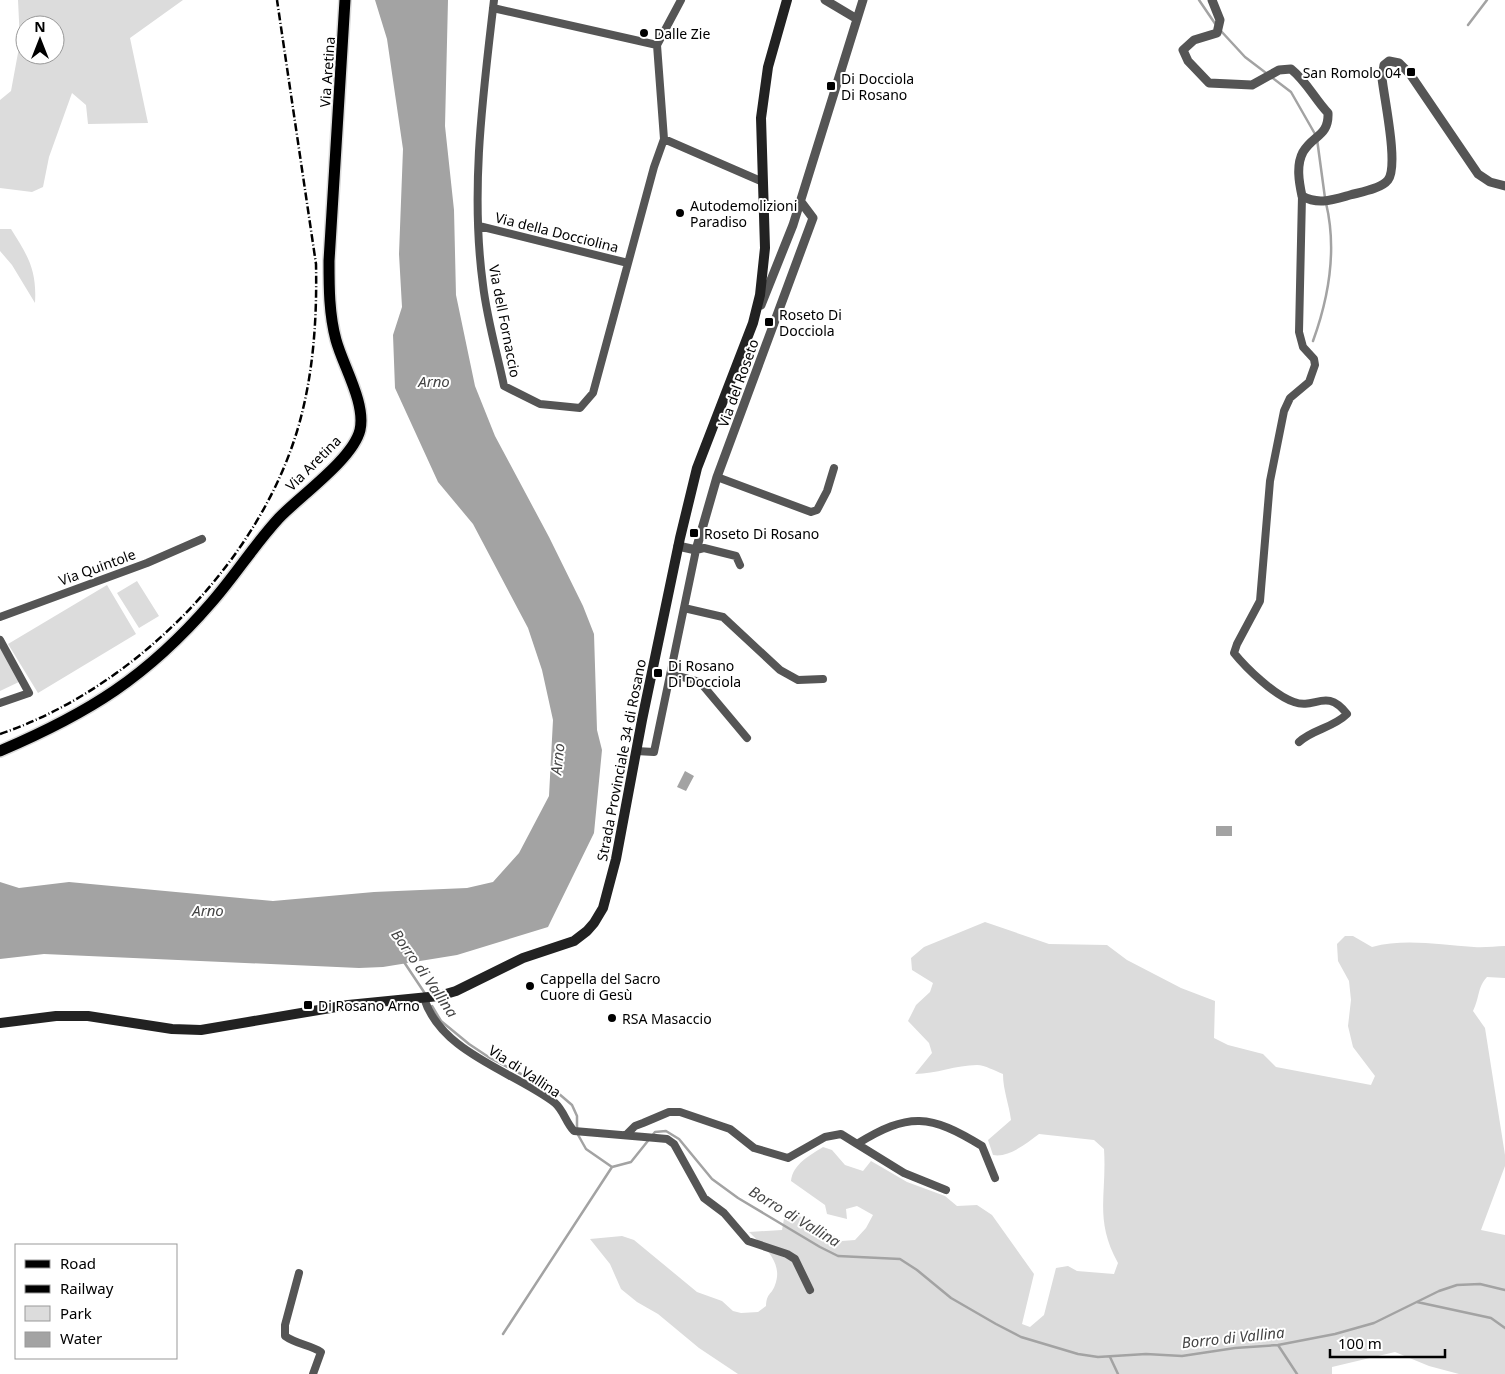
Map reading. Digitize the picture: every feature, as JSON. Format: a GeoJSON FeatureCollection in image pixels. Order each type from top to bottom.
{"type":"FeatureCollection","features":[{"type":"Feature","properties":{"kind":"main road","name":"Via Aretina"},"geometry":{"type":"LineString","coordinates":[[0,750],[40,733],[106,698],[161,656],[212,602],[257,542],[280,517],[345,455],[359,431],[360,409],[336,340],[329,295],[329,261],[345,0]]}},
{"type":"Feature","properties":{"kind":"main road","name":"Strada Provinciale 34 di Rosano"},"geometry":{"type":"LineString","coordinates":[[0,1022],[56,1016],[88,1016],[187,1031],[330,1008],[427,998],[456,991],[512,962],[574,941],[587,931],[603,908],[609,890],[678,546],[698,468],[753,323],[760,295],[765,248],[761,118],[768,68],[787,0]]}},
{"type":"Feature","properties":{"kind":"street"},"geometry":{"type":"LineString","coordinates":[[682,0],[657,45],[664,139],[763,182]]}},
{"type":"Feature","properties":{"kind":"street"},"geometry":{"type":"LineString","coordinates":[[825,0],[857,19]]}},
{"type":"Feature","properties":{"kind":"street"},"geometry":{"type":"LineString","coordinates":[[753,323],[801,202],[863,0]]}},
{"type":"Feature","properties":{"kind":"street"},"geometry":{"type":"LineString","coordinates":[[1212,0],[1220,20],[1217,33],[1194,40],[1184,50],[1188,60],[1209,83],[1252,85],[1279,70],[1291,69],[1304,80],[1315,99],[1328,113],[1328,124],[1322,134],[1311,142],[1302,154],[1298,176],[1302,196],[1299,332],[1304,347],[1314,359],[1315,365],[1309,382],[1290,398],[1284,411],[1270,481],[1260,601],[1234,653],[1255,676],[1295,703],[1332,700],[1340,704],[1346,714],[1338,723],[1305,737],[1299,742]]}},
{"type":"Feature","properties":{"kind":"street"},"geometry":{"type":"LineString","coordinates":[[493,4],[657,45]]}},
{"type":"Feature","properties":{"kind":"street","name":"Via dell Fornaccio"},"geometry":{"type":"LineString","coordinates":[[493,4],[476,185],[483,285],[504,386],[540,404],[580,408],[593,393],[628,262],[664,139]]}},
{"type":"Feature","properties":{"kind":"street"},"geometry":{"type":"LineString","coordinates":[[1302,196],[1311,201],[1331,200],[1376,187],[1388,180],[1394,166],[1382,78],[1384,65],[1389,61],[1399,63],[1410,74],[1478,174],[1490,182],[1505,186]]}},
{"type":"Feature","properties":{"kind":"street","name":"Via del Roseto"},"geometry":{"type":"LineString","coordinates":[[636,751],[654,752],[696,550],[717,477],[813,218],[801,202]]}},
{"type":"Feature","properties":{"kind":"street","name":"Via della Docciolina"},"geometry":{"type":"LineString","coordinates":[[479,226],[628,262]]}},
{"type":"Feature","properties":{"kind":"street"},"geometry":{"type":"LineString","coordinates":[[717,477],[811,512],[816,510],[826,491],[834,468]]}},
{"type":"Feature","properties":{"kind":"street","name":"Via Quintole"},"geometry":{"type":"LineString","coordinates":[[0,617],[147,563],[202,539]]}},
{"type":"Feature","properties":{"kind":"street"},"geometry":{"type":"LineString","coordinates":[[678,546],[696,550],[704,548],[736,556],[740,566]]}},
{"type":"Feature","properties":{"kind":"street"},"geometry":{"type":"LineString","coordinates":[[684,608],[723,618],[780,670],[798,680],[824,678]]}},
{"type":"Feature","properties":{"kind":"street"},"geometry":{"type":"LineString","coordinates":[[0,640],[28,693],[0,703]]}},
{"type":"Feature","properties":{"kind":"street"},"geometry":{"type":"LineString","coordinates":[[670,674],[700,682],[747,738]]}},
{"type":"Feature","properties":{"kind":"street","name":"Via di Vallina"},"geometry":{"type":"LineString","coordinates":[[427,998],[429,1014],[444,1033],[555,1103],[578,1132],[656,1138],[667,1140],[674,1144],[704,1198],[724,1213],[748,1241],[795,1258],[810,1290]]}},
{"type":"Feature","properties":{"kind":"street"},"geometry":{"type":"LineString","coordinates":[[626,1135],[635,1126],[669,1112],[680,1112],[730,1129],[754,1148],[788,1158],[825,1137],[841,1134],[904,1173],[946,1190]]}},
{"type":"Feature","properties":{"kind":"street"},"geometry":{"type":"LineString","coordinates":[[857,1144],[900,1122],[917,1119],[940,1125],[982,1146],[995,1178]]}},
{"type":"Feature","properties":{"kind":"street"},"geometry":{"type":"LineString","coordinates":[[298,1273],[285,1326],[285,1336],[293,1342],[321,1352],[314,1374]]}},
{"type":"Feature","properties":{"kind":"green space"},"geometry":{"type":"Polygon","coordinates":[[[18,0],[183,0],[130,38],[148,123],[88,124],[86,105],[72,93],[49,157],[43,187],[32,192],[0,188],[0,100],[11,91],[16,65],[65,65],[65,15],[19,15],[18,0]]]}},
{"type":"Feature","properties":{"kind":"green space"},"geometry":{"type":"Polygon","coordinates":[[[0,229],[11,229],[22,247],[33,272],[35,303],[12,265],[0,251],[0,229]]]}},
{"type":"Feature","properties":{"kind":"green space"},"geometry":{"type":"Polygon","coordinates":[[[137,581],[159,616],[139,628],[117,593],[137,581]]]}},
{"type":"Feature","properties":{"kind":"green space"},"geometry":{"type":"Polygon","coordinates":[[[107,585],[136,634],[38,693],[8,644],[107,585]]]}},
{"type":"Feature","properties":{"kind":"green space"},"geometry":{"type":"Polygon","coordinates":[[[0,644],[21,681],[0,691],[0,644]]]}},
{"type":"Feature","properties":{"kind":"green space"},"geometry":{"type":"Polygon","coordinates":[[[985,922],[1049,944],[1107,945],[1127,960],[1181,988],[1215,1001],[1214,1038],[1228,1045],[1263,1054],[1276,1067],[1371,1085],[1375,1076],[1353,1047],[1348,1026],[1351,1000],[1349,981],[1338,961],[1337,944],[1345,936],[1353,936],[1372,947],[1397,943],[1478,947],[1505,946],[1505,978],[1487,977],[1480,989],[1473,1011],[1485,1028],[1505,1155],[1505,1166],[1481,1230],[1505,1235],[1505,1374],[1459,1374],[1429,1366],[1395,1352],[1332,1367],[1332,1374],[738,1374],[699,1348],[658,1314],[637,1302],[621,1289],[610,1264],[590,1239],[622,1236],[634,1240],[697,1292],[722,1301],[733,1311],[741,1313],[758,1312],[766,1306],[768,1296],[775,1285],[777,1269],[771,1255],[749,1232],[782,1230],[785,1213],[806,1218],[842,1241],[855,1240],[866,1228],[873,1215],[857,1206],[846,1209],[847,1219],[827,1214],[825,1205],[791,1181],[798,1165],[823,1147],[832,1150],[845,1165],[863,1171],[871,1161],[907,1182],[945,1196],[957,1206],[977,1205],[992,1215],[1034,1274],[1022,1324],[1030,1327],[1044,1315],[1056,1268],[1068,1266],[1077,1271],[1114,1274],[1118,1263],[1106,1234],[1104,1220],[1104,1149],[1094,1140],[1039,1134],[1011,1152],[993,1155],[988,1140],[1011,1120],[1003,1074],[977,1065],[915,1074],[932,1053],[929,1043],[908,1021],[916,1005],[930,992],[933,983],[912,970],[911,958],[924,947],[985,922]]]}},
{"type":"Feature","properties":{"kind":"water","name":"Arno"},"geometry":{"type":"Polygon","coordinates":[[[375,0],[448,0],[445,126],[454,210],[456,295],[475,386],[495,436],[549,537],[583,606],[594,634],[597,730],[602,750],[594,833],[548,927],[457,955],[383,967],[359,968],[44,954],[0,959],[0,882],[19,888],[69,882],[273,901],[374,892],[467,888],[493,882],[519,853],[549,796],[553,720],[542,670],[528,628],[473,524],[438,482],[395,388],[393,335],[402,307],[399,254],[403,149],[387,39],[375,0]]]}},
{"type":"Feature","properties":{"kind":"water"},"geometry":{"type":"Polygon","coordinates":[[[685,771],[694,776],[686,791],[677,787],[685,771]]]}},
{"type":"Feature","properties":{"kind":"water"},"geometry":{"type":"Polygon","coordinates":[[[1216,826],[1232,826],[1232,836],[1216,836],[1216,826]]]}},
{"type":"Feature","properties":{"kind":"waterway"},"geometry":{"type":"LineString","coordinates":[[1199,0],[1216,25]]}},
{"type":"Feature","properties":{"kind":"waterway"},"geometry":{"type":"LineString","coordinates":[[1468,25],[1487,0]]}},
{"type":"Feature","properties":{"kind":"waterway"},"geometry":{"type":"LineString","coordinates":[[1221,31],[1245,57],[1291,92],[1315,134]]}},
{"type":"Feature","properties":{"kind":"waterway"},"geometry":{"type":"LineString","coordinates":[[1317,139],[1325,198]]}},
{"type":"Feature","properties":{"kind":"waterway"},"geometry":{"type":"LineString","coordinates":[[1313,341],[1319,324],[1330,273],[1331,238],[1326,203]]}},
{"type":"Feature","properties":{"kind":"waterway","name":"Borro di Vallina"},"geometry":{"type":"LineString","coordinates":[[404,962],[426,995]]}},
{"type":"Feature","properties":{"kind":"waterway","name":"Borro di Vallina"},"geometry":{"type":"LineString","coordinates":[[432,1006],[441,1021],[469,1044],[490,1058],[558,1093],[572,1105],[577,1116],[577,1133],[586,1149],[612,1167],[631,1162],[655,1132],[666,1131],[679,1139],[712,1179],[738,1198],[820,1247],[838,1256],[900,1259],[917,1270],[951,1298],[996,1324],[1021,1337],[1078,1354],[1098,1357],[1146,1354],[1182,1356],[1235,1348],[1278,1345],[1335,1334],[1374,1323],[1439,1291],[1457,1285],[1480,1284],[1505,1290]]}},
{"type":"Feature","properties":{"kind":"waterway"},"geometry":{"type":"LineString","coordinates":[[503,1334],[612,1167]]}},
{"type":"Feature","properties":{"kind":"waterway"},"geometry":{"type":"LineString","coordinates":[[1417,1302],[1491,1318],[1505,1328]]}},
{"type":"Feature","properties":{"kind":"waterway"},"geometry":{"type":"LineString","coordinates":[[1278,1345],[1297,1374]]}},
{"type":"Feature","properties":{"kind":"waterway"},"geometry":{"type":"LineString","coordinates":[[1110,1357],[1118,1374]]}},
{"type":"Feature","properties":{"kind":"railway"},"geometry":{"type":"LineString","coordinates":[[0,734],[51,713],[99,685],[146,650],[188,611],[226,567],[258,519],[283,469],[301,417],[309,379],[315,322],[316,264],[277,0]]}},
{"type":"Feature","properties":{"kind":"place","name":"Dalle Zie"},"geometry":{"type":"Point","coordinates":[644,33]}},
{"type":"Feature","properties":{"kind":"place","name":"San Romolo 04"},"geometry":{"type":"Point","coordinates":[1411,72]}},
{"type":"Feature","properties":{"kind":"place","name":"Di Docciola Di Rosano"},"geometry":{"type":"Point","coordinates":[831,86]}},
{"type":"Feature","properties":{"kind":"place","name":"Autodemolizioni Paradiso"},"geometry":{"type":"Point","coordinates":[680,213]}},
{"type":"Feature","properties":{"kind":"place","name":"Roseto Di Docciola"},"geometry":{"type":"Point","coordinates":[769,322]}},
{"type":"Feature","properties":{"kind":"place","name":"Roseto Di Rosano"},"geometry":{"type":"Point","coordinates":[694,533]}},
{"type":"Feature","properties":{"kind":"place","name":"Di Rosano Di Docciola"},"geometry":{"type":"Point","coordinates":[658,673]}},
{"type":"Feature","properties":{"kind":"place","name":"Cappella del Sacro Cuore di Gesù"},"geometry":{"type":"Point","coordinates":[530,986]}},
{"type":"Feature","properties":{"kind":"place","name":"Di Rosano Arno"},"geometry":{"type":"Point","coordinates":[308,1005]}},
{"type":"Feature","properties":{"kind":"place","name":"RSA Masaccio"},"geometry":{"type":"Point","coordinates":[612,1018]}}]}
